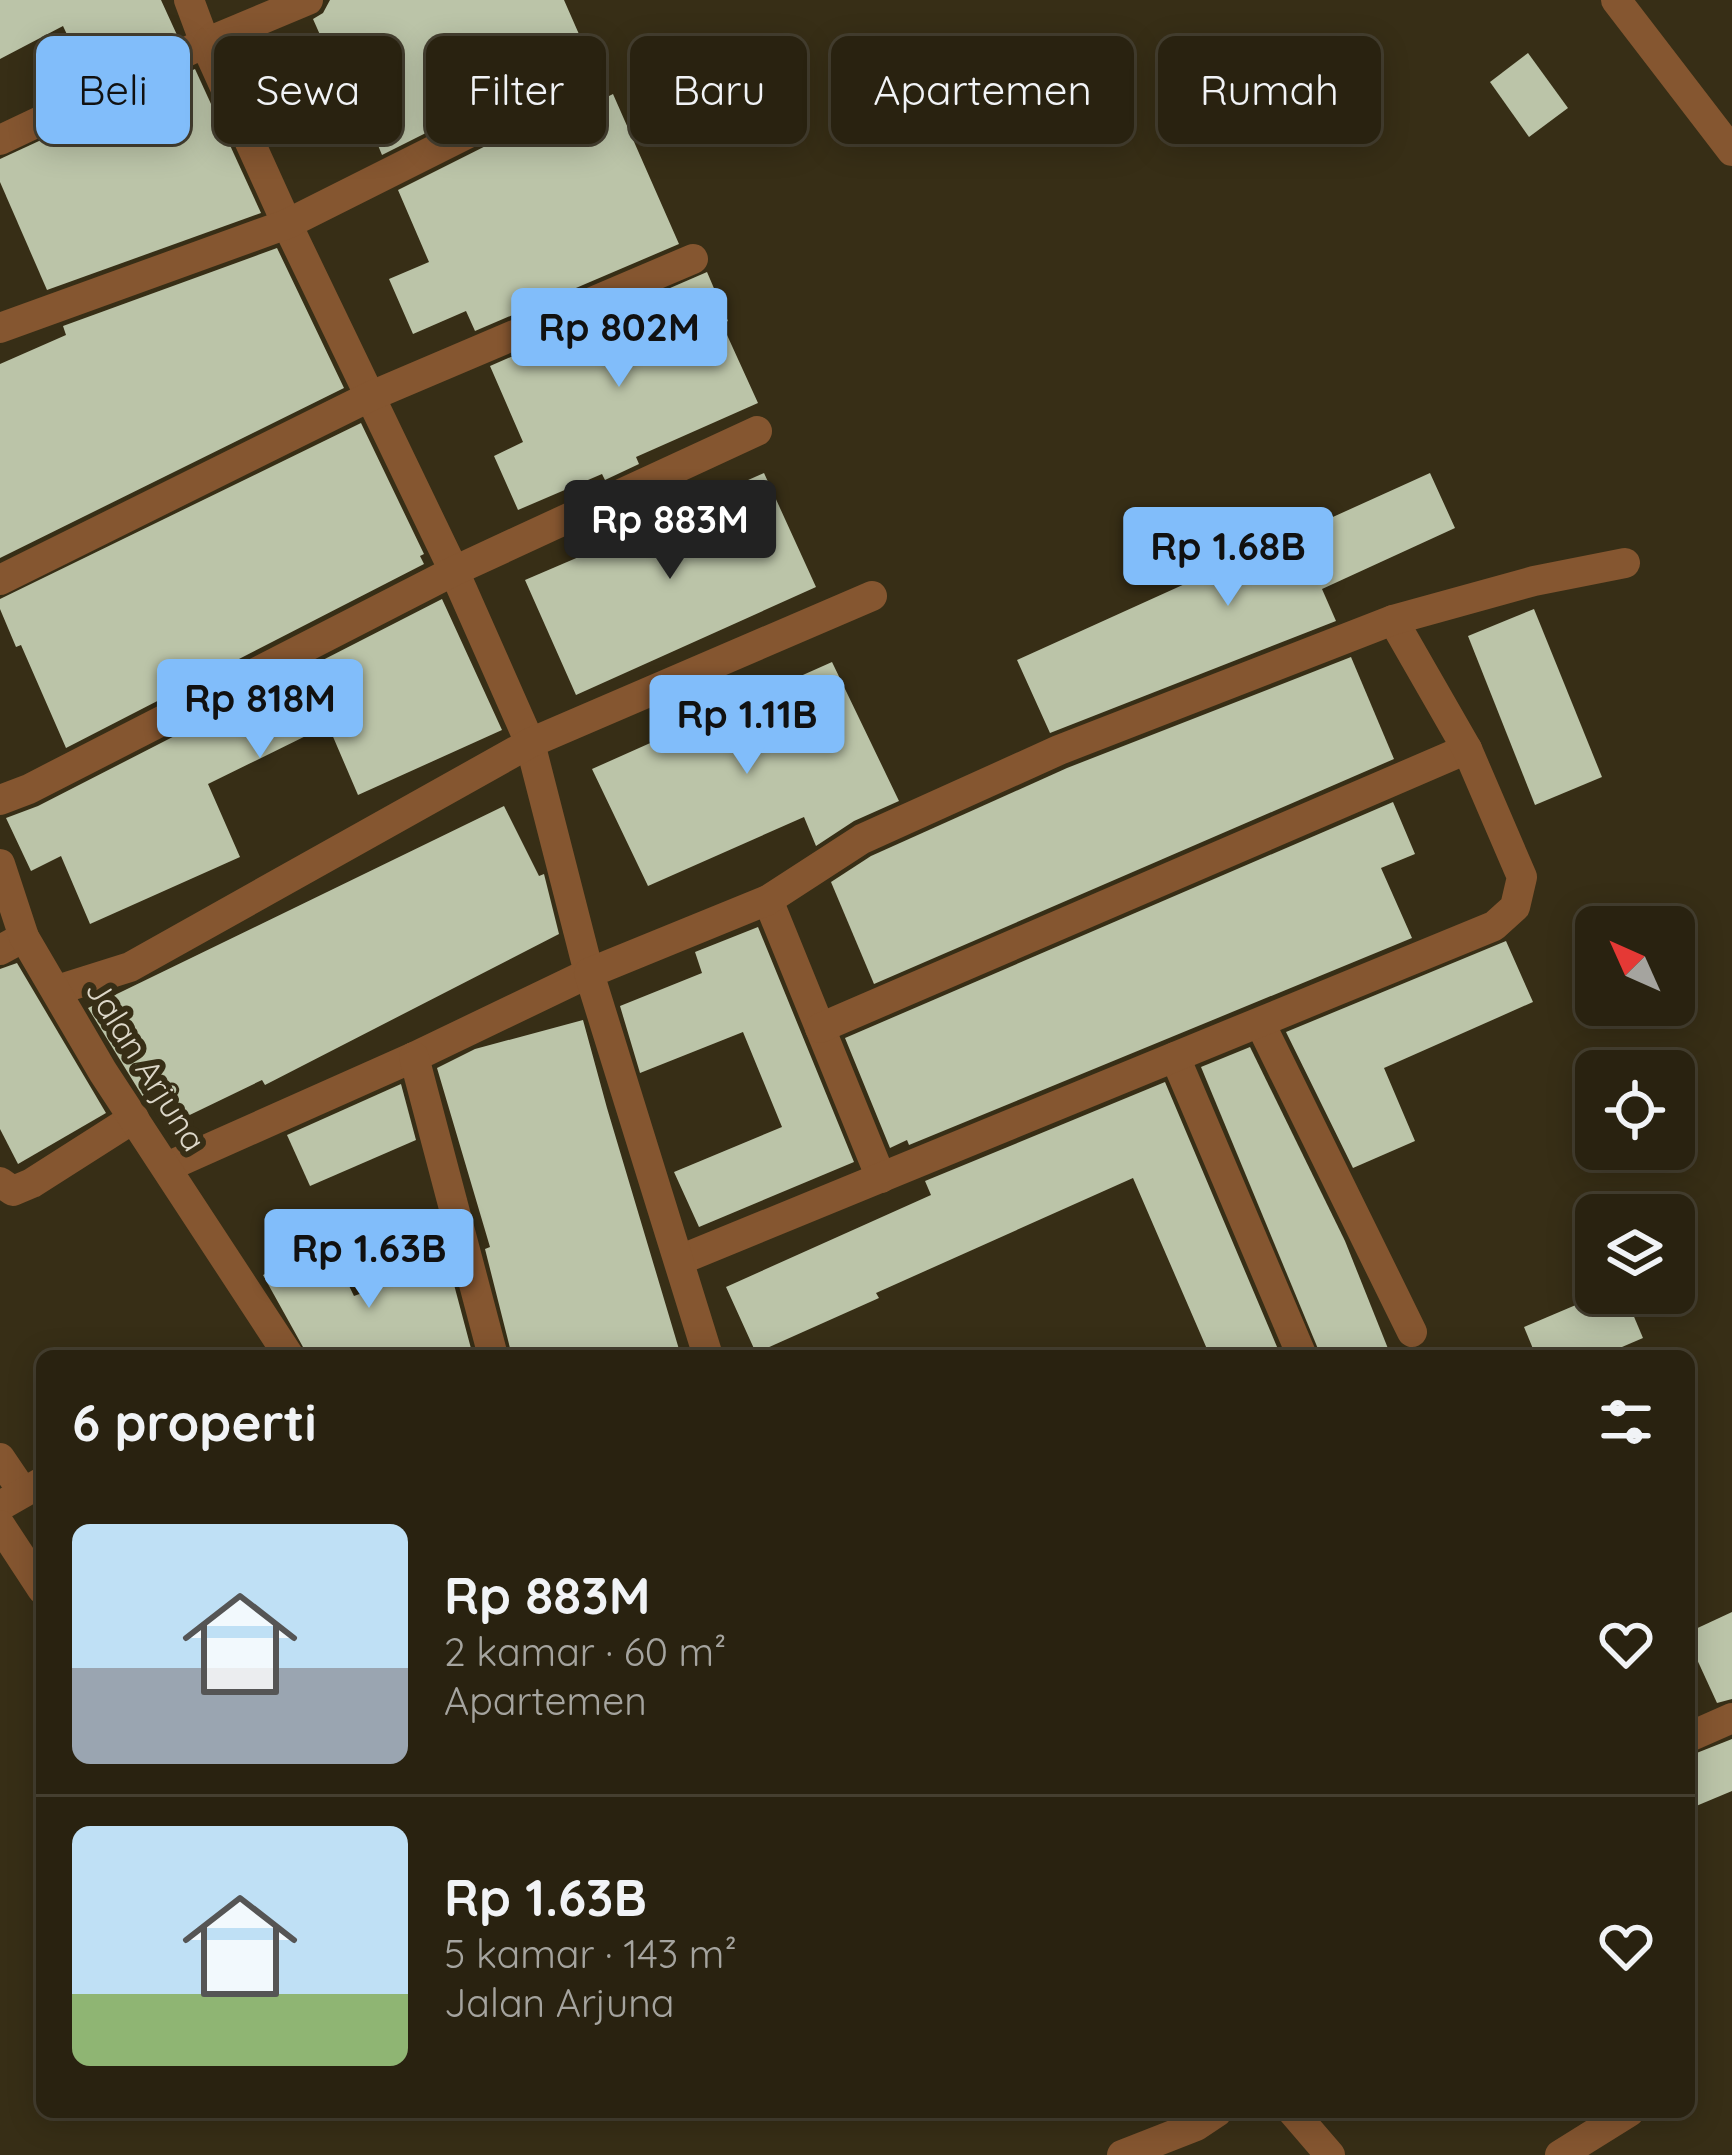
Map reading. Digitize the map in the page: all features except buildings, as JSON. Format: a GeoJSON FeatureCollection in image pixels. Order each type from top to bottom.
{"type":"FeatureCollection","features":[{"type":"Feature","properties":{"kind":"street"},"geometry":{"type":"LineString","coordinates":[[189,0],[287,224],[454,571],[530,743],[589,973],[706,1350]]}},
{"type":"Feature","properties":{"kind":"street"},"geometry":{"type":"LineString","coordinates":[[0,140],[308,0]]}},
{"type":"Feature","properties":{"kind":"street"},"geometry":{"type":"LineString","coordinates":[[1616,0],[1732,152]]}},
{"type":"Feature","properties":{"kind":"street"},"geometry":{"type":"LineString","coordinates":[[0,328],[287,224],[446,144]]}},
{"type":"Feature","properties":{"kind":"street"},"geometry":{"type":"LineString","coordinates":[[0,580],[371,396],[693,260]]}},
{"type":"Feature","properties":{"kind":"street"},"geometry":{"type":"LineString","coordinates":[[0,800],[454,571],[757,431]]}},
{"type":"Feature","properties":{"kind":"street"},"geometry":{"type":"LineString","coordinates":[[166,1167],[589,973],[768,900],[862,839],[1059,750],[1393,620],[1534,581],[1625,563]]}},
{"type":"Feature","properties":{"kind":"street"},"geometry":{"type":"LineString","coordinates":[[57,991],[130,967],[530,743],[872,596]]}},
{"type":"Feature","properties":{"kind":"street"},"geometry":{"type":"LineString","coordinates":[[680,1260],[1494,926],[1515,908],[1522,877],[1467,748],[1393,620]]}},
{"type":"Feature","properties":{"kind":"street"},"geometry":{"type":"LineString","coordinates":[[820,1028],[1467,748]]}},
{"type":"Feature","properties":{"kind":"street","name":"Jalan Arjuna"},"geometry":{"type":"LineString","coordinates":[[0,864],[12,943],[57,991],[280,1350]]}},
{"type":"Feature","properties":{"kind":"street"},"geometry":{"type":"LineString","coordinates":[[768,900],[881,1178]]}},
{"type":"Feature","properties":{"kind":"street"},"geometry":{"type":"LineString","coordinates":[[1260,1023],[1412,1331]]}},
{"type":"Feature","properties":{"kind":"street"},"geometry":{"type":"LineString","coordinates":[[414,1057],[492,1350]]}},
{"type":"Feature","properties":{"kind":"street"},"geometry":{"type":"LineString","coordinates":[[1175,1057],[1299,1350]]}},
{"type":"Feature","properties":{"kind":"street"},"geometry":{"type":"LineString","coordinates":[[0,1182],[13,1191],[32,1183],[134,1118]]}},
{"type":"Feature","properties":{"kind":"street"},"geometry":{"type":"LineString","coordinates":[[0,1458],[22,1493]]}},
{"type":"Feature","properties":{"kind":"street"},"geometry":{"type":"LineString","coordinates":[[0,1526],[36,1579]]}},
{"type":"Feature","properties":{"kind":"street"},"geometry":{"type":"LineString","coordinates":[[1695,1734],[1732,1718]]}},
{"type":"Feature","properties":{"kind":"street"},"geometry":{"type":"LineString","coordinates":[[1122,2155],[1208,2118]]}},
{"type":"Feature","properties":{"kind":"street"},"geometry":{"type":"LineString","coordinates":[[1298,2118],[1330,2155]]}},
{"type":"Feature","properties":{"kind":"street"},"geometry":{"type":"LineString","coordinates":[[1560,2155],[1619,2118]]}}]}
